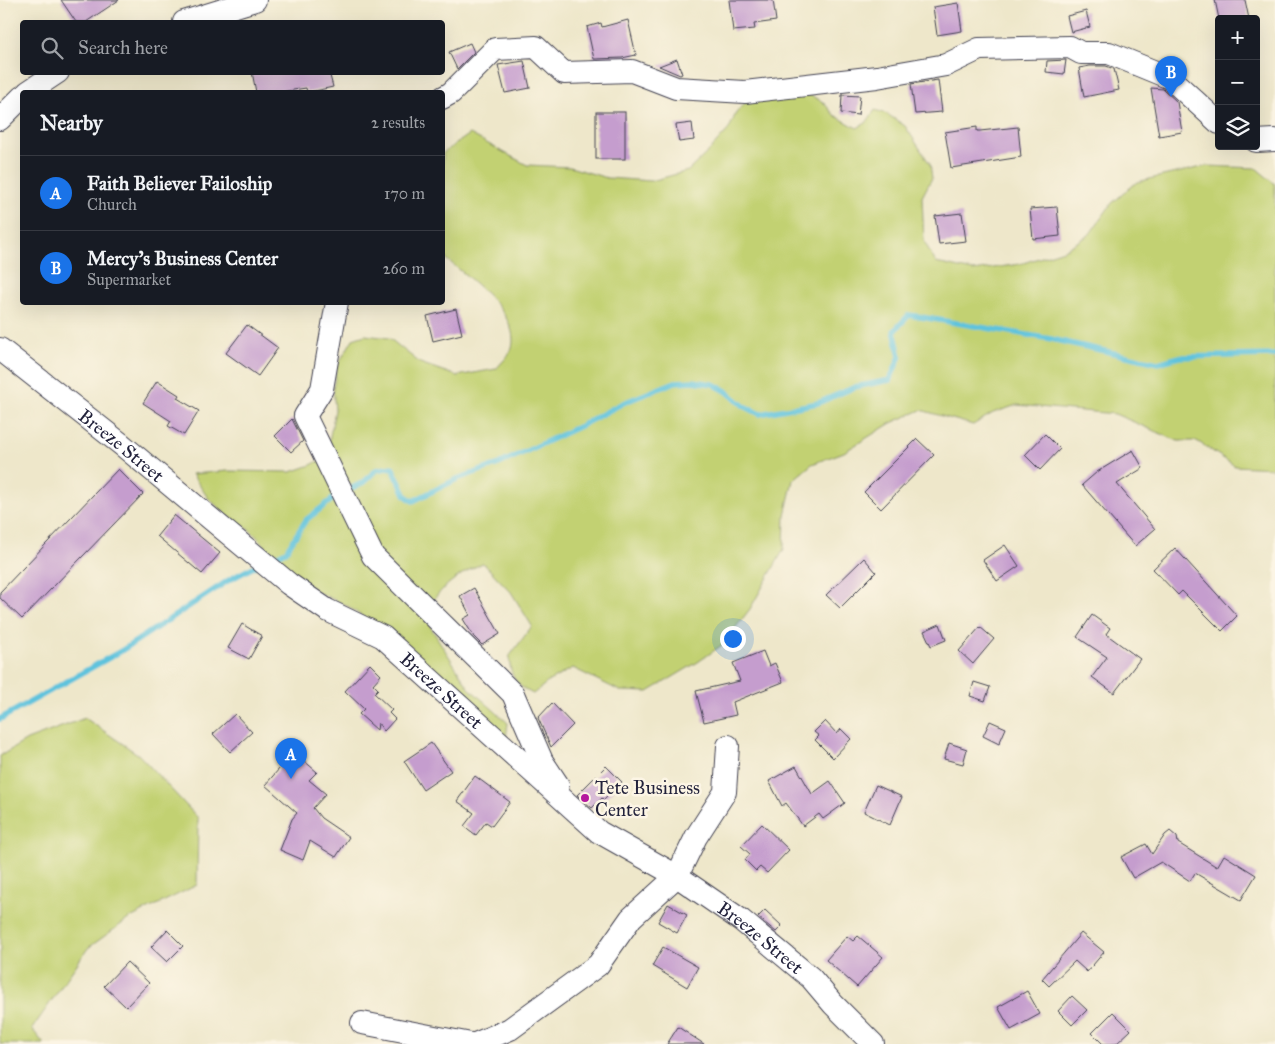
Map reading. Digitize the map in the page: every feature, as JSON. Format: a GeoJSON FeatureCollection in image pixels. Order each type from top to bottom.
{"type":"FeatureCollection","features":[{"type":"Feature","properties":{"kind":"street"},"geometry":{"type":"LineString","coordinates":[[190,20],[254,0]]}},
{"type":"Feature","properties":{"kind":"street"},"geometry":{"type":"LineString","coordinates":[[445,96],[451,93],[496,48],[536,47],[564,73],[632,71],[676,88],[744,92],[877,77],[946,65],[979,48],[1070,47],[1081,53],[1109,53],[1170,78],[1215,119]]}},
{"type":"Feature","properties":{"kind":"street"},"geometry":{"type":"LineString","coordinates":[[31,90],[54,75]]}},
{"type":"Feature","properties":{"kind":"street"},"geometry":{"type":"LineString","coordinates":[[0,119],[20,100]]}},
{"type":"Feature","properties":{"kind":"street"},"geometry":{"type":"LineString","coordinates":[[1260,141],[1275,140]]}},
{"type":"Feature","properties":{"kind":"street"},"geometry":{"type":"LineString","coordinates":[[336,305],[322,389],[305,416],[373,556],[513,694],[542,761],[574,810]]}},
{"type":"Feature","properties":{"kind":"street","name":"Breeze Street"},"geometry":{"type":"LineString","coordinates":[[0,349],[121,444],[289,584],[328,610],[383,637],[599,832],[677,876],[741,920],[811,978],[832,1004],[873,1044]]}},
{"type":"Feature","properties":{"kind":"street"},"geometry":{"type":"LineString","coordinates":[[475,1044],[510,1029],[598,965],[631,918],[677,876],[696,837],[725,792],[728,746]]}},
{"type":"Feature","properties":{"kind":"street"},"geometry":{"type":"LineString","coordinates":[[362,1023],[470,1044]]}},
{"type":"Feature","properties":{"kind":"green space"},"geometry":{"type":"Polygon","coordinates":[[[810,95],[823,102],[834,115],[857,128],[866,123],[875,110],[887,114],[905,126],[930,164],[932,178],[922,197],[924,241],[936,263],[973,271],[1020,264],[1064,250],[1089,235],[1112,203],[1137,182],[1208,166],[1256,168],[1275,184],[1275,459],[1273,468],[1235,466],[1197,441],[1178,441],[1115,414],[1017,405],[993,413],[973,425],[921,410],[891,423],[844,452],[812,464],[793,480],[785,515],[784,549],[750,609],[722,645],[648,692],[620,691],[573,668],[549,681],[533,694],[518,684],[511,670],[509,657],[532,626],[511,592],[483,563],[451,582],[426,611],[431,628],[469,688],[508,723],[506,739],[383,631],[346,605],[317,592],[280,561],[251,531],[228,516],[208,498],[192,474],[228,471],[291,472],[326,457],[335,410],[333,388],[337,366],[353,339],[365,335],[389,338],[420,363],[457,376],[496,369],[507,356],[512,348],[513,335],[500,309],[489,296],[445,258],[445,152],[470,134],[527,165],[570,167],[607,178],[651,181],[688,171],[729,129],[736,113],[747,101],[810,95]]]}},
{"type":"Feature","properties":{"kind":"green space"},"geometry":{"type":"Polygon","coordinates":[[[85,718],[139,755],[198,818],[197,885],[130,918],[88,948],[32,1029],[44,1044],[0,1044],[0,756],[27,740],[85,718]]]}},
{"type":"Feature","properties":{"kind":"building"},"geometry":{"type":"Polygon","coordinates":[[[61,0],[119,0],[89,20],[75,20],[61,0]]]}},
{"type":"Feature","properties":{"kind":"building"},"geometry":{"type":"Polygon","coordinates":[[[729,0],[773,0],[776,21],[754,24],[755,29],[733,31],[729,0]]]}},
{"type":"Feature","properties":{"kind":"building"},"geometry":{"type":"Polygon","coordinates":[[[1215,0],[1245,0],[1248,15],[1218,15],[1215,0]]]}},
{"type":"Feature","properties":{"kind":"building"},"geometry":{"type":"Polygon","coordinates":[[[958,3],[962,31],[937,35],[933,7],[958,3]]]}},
{"type":"Feature","properties":{"kind":"building"},"geometry":{"type":"Polygon","coordinates":[[[1086,11],[1090,27],[1071,32],[1067,16],[1086,11]]]}},
{"type":"Feature","properties":{"kind":"building"},"geometry":{"type":"Polygon","coordinates":[[[628,20],[636,55],[622,58],[594,59],[587,27],[601,23],[602,27],[628,20]]]}},
{"type":"Feature","properties":{"kind":"building"},"geometry":{"type":"Polygon","coordinates":[[[470,43],[474,52],[457,69],[449,52],[470,43]]]}},
{"type":"Feature","properties":{"kind":"building"},"geometry":{"type":"Polygon","coordinates":[[[677,59],[682,74],[680,75],[659,66],[677,59]]]}},
{"type":"Feature","properties":{"kind":"building"},"geometry":{"type":"Polygon","coordinates":[[[1066,60],[1064,74],[1046,72],[1047,61],[1066,60]]]}},
{"type":"Feature","properties":{"kind":"building"},"geometry":{"type":"Polygon","coordinates":[[[524,61],[530,88],[505,93],[498,65],[524,61]]]}},
{"type":"Feature","properties":{"kind":"building"},"geometry":{"type":"Polygon","coordinates":[[[1106,66],[1114,69],[1119,90],[1084,97],[1079,68],[1106,66]]]}},
{"type":"Feature","properties":{"kind":"building"},"geometry":{"type":"Polygon","coordinates":[[[253,75],[330,75],[333,87],[319,90],[306,90],[306,88],[294,90],[256,90],[253,75]]]}},
{"type":"Feature","properties":{"kind":"building"},"geometry":{"type":"Polygon","coordinates":[[[938,80],[942,112],[915,114],[911,84],[938,80]]]}},
{"type":"Feature","properties":{"kind":"building"},"geometry":{"type":"Polygon","coordinates":[[[1151,88],[1163,89],[1177,102],[1182,132],[1159,136],[1151,88]]]}},
{"type":"Feature","properties":{"kind":"building"},"geometry":{"type":"Polygon","coordinates":[[[842,95],[860,96],[858,115],[841,113],[842,95]]]}},
{"type":"Feature","properties":{"kind":"building"},"geometry":{"type":"Polygon","coordinates":[[[596,112],[625,112],[625,159],[596,159],[596,112]]]}},
{"type":"Feature","properties":{"kind":"building"},"geometry":{"type":"Polygon","coordinates":[[[692,123],[694,140],[679,142],[676,125],[692,123]]]}},
{"type":"Feature","properties":{"kind":"building"},"geometry":{"type":"Polygon","coordinates":[[[977,127],[977,131],[980,131],[1018,127],[1021,157],[951,168],[945,132],[977,127]]]}},
{"type":"Feature","properties":{"kind":"building"},"geometry":{"type":"Polygon","coordinates":[[[1057,207],[1060,236],[1033,239],[1030,209],[1057,207]]]}},
{"type":"Feature","properties":{"kind":"building"},"geometry":{"type":"Polygon","coordinates":[[[962,213],[966,241],[939,244],[935,216],[962,213]]]}},
{"type":"Feature","properties":{"kind":"building"},"geometry":{"type":"Polygon","coordinates":[[[456,309],[462,334],[433,341],[427,316],[456,309]]]}},
{"type":"Feature","properties":{"kind":"building"},"geometry":{"type":"Polygon","coordinates":[[[247,325],[278,348],[258,376],[226,353],[247,325]]]}},
{"type":"Feature","properties":{"kind":"building"},"geometry":{"type":"Polygon","coordinates":[[[157,381],[179,395],[177,398],[199,411],[184,435],[168,426],[171,421],[143,403],[157,381]]]}},
{"type":"Feature","properties":{"kind":"building"},"geometry":{"type":"Polygon","coordinates":[[[292,419],[303,441],[291,452],[275,436],[292,419]]]}},
{"type":"Feature","properties":{"kind":"building"},"geometry":{"type":"Polygon","coordinates":[[[1045,434],[1060,449],[1040,470],[1025,455],[1045,434]]]}},
{"type":"Feature","properties":{"kind":"building"},"geometry":{"type":"Polygon","coordinates":[[[917,439],[934,455],[881,509],[864,492],[917,439]]]}},
{"type":"Feature","properties":{"kind":"building"},"geometry":{"type":"Polygon","coordinates":[[[1133,450],[1143,468],[1117,484],[1155,529],[1135,546],[1082,485],[1097,472],[1133,450]]]}},
{"type":"Feature","properties":{"kind":"building"},"geometry":{"type":"Polygon","coordinates":[[[118,469],[143,494],[22,619],[0,598],[0,592],[118,469]]]}},
{"type":"Feature","properties":{"kind":"building"},"geometry":{"type":"Polygon","coordinates":[[[174,515],[220,553],[202,574],[157,536],[174,515]]]}},
{"type":"Feature","properties":{"kind":"building"},"geometry":{"type":"Polygon","coordinates":[[[1005,545],[1019,566],[997,581],[983,560],[1005,545]]]}},
{"type":"Feature","properties":{"kind":"building"},"geometry":{"type":"Polygon","coordinates":[[[1175,548],[1237,616],[1222,631],[1182,591],[1178,595],[1153,569],[1175,548]]]}},
{"type":"Feature","properties":{"kind":"building"},"geometry":{"type":"Polygon","coordinates":[[[864,558],[876,572],[840,608],[826,595],[864,558]]]}},
{"type":"Feature","properties":{"kind":"building"},"geometry":{"type":"Polygon","coordinates":[[[474,588],[500,634],[482,645],[474,637],[463,619],[470,615],[460,596],[474,588]]]}},
{"type":"Feature","properties":{"kind":"building"},"geometry":{"type":"Polygon","coordinates":[[[1092,615],[1110,628],[1106,634],[1140,659],[1114,693],[1092,677],[1107,657],[1077,637],[1092,615]]]}},
{"type":"Feature","properties":{"kind":"building"},"geometry":{"type":"Polygon","coordinates":[[[242,624],[262,636],[249,659],[228,648],[242,624]]]}},
{"type":"Feature","properties":{"kind":"building"},"geometry":{"type":"Polygon","coordinates":[[[940,624],[946,640],[931,646],[924,631],[940,624]]]}},
{"type":"Feature","properties":{"kind":"building"},"geometry":{"type":"Polygon","coordinates":[[[980,627],[994,639],[973,664],[959,651],[980,627]]]}},
{"type":"Feature","properties":{"kind":"building"},"geometry":{"type":"Polygon","coordinates":[[[763,651],[769,666],[775,663],[783,682],[733,702],[736,715],[704,722],[696,691],[740,681],[733,663],[763,651]]]}},
{"type":"Feature","properties":{"kind":"building"},"geometry":{"type":"Polygon","coordinates":[[[370,664],[381,675],[373,684],[378,689],[374,693],[392,710],[389,713],[395,719],[384,731],[378,723],[377,730],[359,714],[364,709],[345,691],[370,664]]]}},
{"type":"Feature","properties":{"kind":"building"},"geometry":{"type":"Polygon","coordinates":[[[974,682],[990,687],[985,701],[970,696],[974,682]]]}},
{"type":"Feature","properties":{"kind":"building"},"geometry":{"type":"Polygon","coordinates":[[[552,703],[573,725],[551,747],[538,718],[552,703]]]}},
{"type":"Feature","properties":{"kind":"building"},"geometry":{"type":"Polygon","coordinates":[[[235,714],[252,732],[230,752],[213,734],[235,714]]]}},
{"type":"Feature","properties":{"kind":"building"},"geometry":{"type":"Polygon","coordinates":[[[825,721],[837,734],[841,729],[851,739],[833,758],[815,740],[819,736],[814,732],[825,721]]]}},
{"type":"Feature","properties":{"kind":"building"},"geometry":{"type":"Polygon","coordinates":[[[990,721],[1006,728],[999,744],[983,736],[990,721]]]}},
{"type":"Feature","properties":{"kind":"building"},"geometry":{"type":"Polygon","coordinates":[[[431,743],[451,771],[423,790],[404,761],[431,743]]]}},
{"type":"Feature","properties":{"kind":"building"},"geometry":{"type":"Polygon","coordinates":[[[949,743],[967,749],[963,764],[944,759],[949,743]]]}},
{"type":"Feature","properties":{"kind":"building"},"geometry":{"type":"Polygon","coordinates":[[[294,752],[317,772],[309,780],[326,794],[313,808],[321,818],[349,837],[336,857],[310,841],[303,860],[280,850],[292,819],[297,813],[265,785],[294,752]]]}},
{"type":"Feature","properties":{"kind":"building"},"geometry":{"type":"Polygon","coordinates":[[[606,766],[622,782],[604,800],[602,798],[592,808],[577,795],[606,766]]]}},
{"type":"Feature","properties":{"kind":"building"},"geometry":{"type":"Polygon","coordinates":[[[796,766],[812,794],[830,781],[845,803],[823,819],[819,814],[803,826],[786,803],[782,806],[769,781],[796,766]]]}},
{"type":"Feature","properties":{"kind":"building"},"geometry":{"type":"Polygon","coordinates":[[[475,776],[510,802],[492,826],[486,822],[476,835],[464,826],[474,813],[457,801],[475,776]]]}},
{"type":"Feature","properties":{"kind":"building"},"geometry":{"type":"Polygon","coordinates":[[[876,785],[902,797],[890,825],[864,812],[876,785]]]}},
{"type":"Feature","properties":{"kind":"building"},"geometry":{"type":"Polygon","coordinates":[[[762,824],[789,850],[767,873],[760,867],[756,871],[745,860],[750,854],[741,846],[762,824]]]}},
{"type":"Feature","properties":{"kind":"building"},"geometry":{"type":"Polygon","coordinates":[[[1170,831],[1177,837],[1178,843],[1217,867],[1224,855],[1256,875],[1241,900],[1195,873],[1190,881],[1161,862],[1133,878],[1121,857],[1146,844],[1152,854],[1170,831]]]}},
{"type":"Feature","properties":{"kind":"building"},"geometry":{"type":"Polygon","coordinates":[[[668,904],[687,915],[677,933],[658,922],[668,904]]]}},
{"type":"Feature","properties":{"kind":"building"},"geometry":{"type":"Polygon","coordinates":[[[765,910],[782,926],[776,932],[758,917],[765,910]]]}},
{"type":"Feature","properties":{"kind":"building"},"geometry":{"type":"Polygon","coordinates":[[[167,930],[183,946],[167,962],[151,947],[167,930]]]}},
{"type":"Feature","properties":{"kind":"building"},"geometry":{"type":"Polygon","coordinates":[[[1081,933],[1104,952],[1087,972],[1075,961],[1049,986],[1042,979],[1081,933]]]}},
{"type":"Feature","properties":{"kind":"building"},"geometry":{"type":"Polygon","coordinates":[[[847,936],[853,941],[858,936],[883,957],[857,987],[826,960],[847,936]]]}},
{"type":"Feature","properties":{"kind":"building"},"geometry":{"type":"Polygon","coordinates":[[[663,947],[698,967],[687,987],[652,966],[663,947]]]}},
{"type":"Feature","properties":{"kind":"building"},"geometry":{"type":"Polygon","coordinates":[[[127,962],[149,983],[126,1007],[104,986],[127,962]]]}},
{"type":"Feature","properties":{"kind":"building"},"geometry":{"type":"Polygon","coordinates":[[[1027,991],[1040,1014],[1011,1030],[998,1007],[1027,991]]]}},
{"type":"Feature","properties":{"kind":"building"},"geometry":{"type":"Polygon","coordinates":[[[1072,996],[1087,1010],[1072,1025],[1058,1011],[1072,996]]]}},
{"type":"Feature","properties":{"kind":"building"},"geometry":{"type":"Polygon","coordinates":[[[1113,1012],[1131,1030],[1116,1044],[1103,1044],[1092,1033],[1113,1012]]]}},
{"type":"Feature","properties":{"kind":"building"},"geometry":{"type":"Polygon","coordinates":[[[678,1027],[704,1044],[667,1044],[678,1027]]]}},
{"type":"Feature","properties":{"kind":"waterway"},"geometry":{"type":"LineString","coordinates":[[346,491],[364,482],[376,470],[392,467],[406,496],[413,501],[457,479],[499,464],[580,426],[623,403],[675,382],[693,381],[713,384],[726,391],[744,406],[760,414],[818,403],[855,387],[890,380],[900,356],[894,331],[909,315],[1051,339],[1158,363],[1179,357],[1275,355]]}},
{"type":"Feature","properties":{"kind":"waterway"},"geometry":{"type":"LineString","coordinates":[[268,560],[286,551],[306,520],[338,495]]}},
{"type":"Feature","properties":{"kind":"waterway"},"geometry":{"type":"LineString","coordinates":[[0,719],[121,651],[229,580],[257,565]]}},
{"type":"Feature","properties":{"kind":"place","name":"Mercy's Business Center"},"geometry":{"type":"Point","coordinates":[1171,97]}},
{"type":"Feature","properties":{"kind":"place","name":"Faith Believer Failoship"},"geometry":{"type":"Point","coordinates":[291,779]}},
{"type":"Feature","properties":{"kind":"place","name":"Tete Business Center"},"geometry":{"type":"Point","coordinates":[585,798]}}]}
